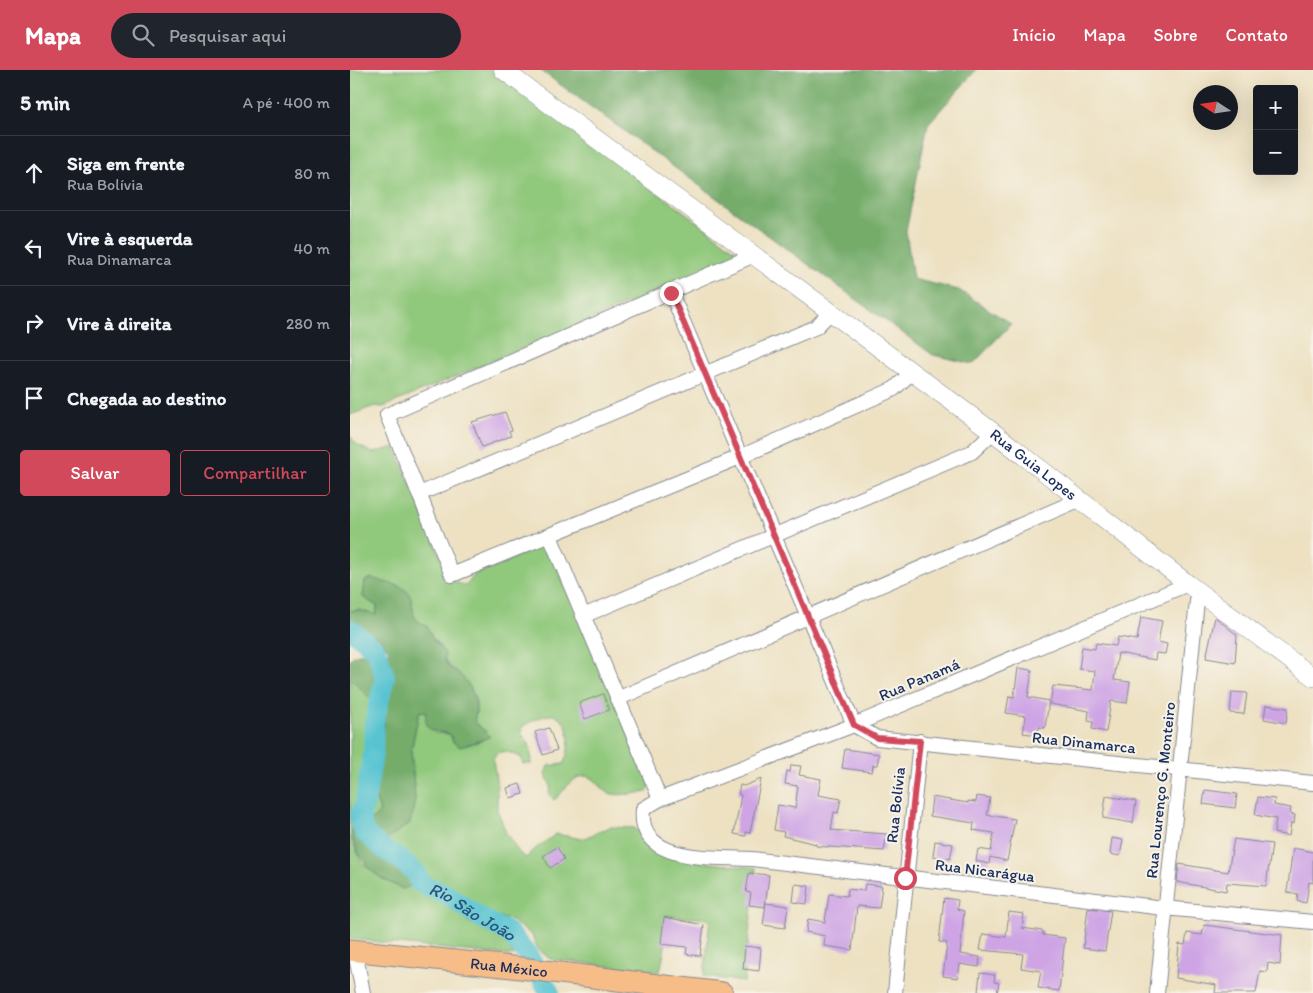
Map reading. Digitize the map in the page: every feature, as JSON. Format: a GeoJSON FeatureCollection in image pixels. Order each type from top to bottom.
{"type":"FeatureCollection","features":[{"type":"Feature","properties":{"kind":"main road","name":"Rua México"},"geometry":{"type":"LineString","coordinates":[[353,950],[512,967],[722,993]]}},
{"type":"Feature","properties":{"kind":"street","name":"Rua Guia Lopes"},"geometry":{"type":"LineString","coordinates":[[503,70],[910,373],[994,432],[1193,588],[1313,677]]}},
{"type":"Feature","properties":{"kind":"street"},"geometry":{"type":"LineString","coordinates":[[752,256],[671,293],[387,415],[452,575],[740,457],[894,389],[910,373]]}},
{"type":"Feature","properties":{"kind":"street"},"geometry":{"type":"LineString","coordinates":[[671,293],[854,725]]}},
{"type":"Feature","properties":{"kind":"street"},"geometry":{"type":"LineString","coordinates":[[419,494],[816,327],[830,313]]}},
{"type":"Feature","properties":{"kind":"street"},"geometry":{"type":"LineString","coordinates":[[582,616],[972,452],[994,432]]}},
{"type":"Feature","properties":{"kind":"street"},"geometry":{"type":"LineString","coordinates":[[617,699],[1081,500]]}},
{"type":"Feature","properties":{"kind":"street"},"geometry":{"type":"LineString","coordinates":[[550,536],[660,799]]}},
{"type":"Feature","properties":{"kind":"street","name":"Rua Panamá"},"geometry":{"type":"LineString","coordinates":[[660,799],[854,725],[1193,588]]}},
{"type":"Feature","properties":{"kind":"street","name":"Rua Lourenço G. Monteiro"},"geometry":{"type":"LineString","coordinates":[[1157,993],[1164,908],[1180,770],[1193,588]]}},
{"type":"Feature","properties":{"kind":"street","name":"Rua Dinamarca"},"geometry":{"type":"LineString","coordinates":[[854,725],[877,738],[1313,783]]}},
{"type":"Feature","properties":{"kind":"street","name":"Rua Bolívia"},"geometry":{"type":"LineString","coordinates":[[895,993],[920,741]]}},
{"type":"Feature","properties":{"kind":"street","name":"Rua Nicarágua"},"geometry":{"type":"LineString","coordinates":[[660,799],[642,809],[641,821],[653,843],[663,849],[691,856],[752,859],[1164,908],[1313,922]]}},
{"type":"Feature","properties":{"kind":"street","name":"Rua México"},"geometry":{"type":"LineString","coordinates":[[353,950],[363,989]]}},
{"type":"Feature","properties":{"kind":"green space"},"geometry":{"type":"Polygon","coordinates":[[[350,70],[493,70],[738,252],[734,259],[383,407],[375,406],[350,415],[350,70]]]}},
{"type":"Feature","properties":{"kind":"green space"},"geometry":{"type":"Polygon","coordinates":[[[540,70],[976,70],[928,124],[906,231],[913,279],[959,290],[1011,324],[973,364],[933,355],[540,70]]]}},
{"type":"Feature","properties":{"kind":"green space"},"geometry":{"type":"Polygon","coordinates":[[[350,436],[357,445],[373,453],[395,447],[450,580],[466,586],[475,574],[482,570],[496,567],[536,546],[544,546],[550,551],[650,784],[647,792],[616,795],[608,792],[594,779],[585,776],[569,784],[554,800],[549,793],[551,786],[545,774],[548,766],[563,764],[566,759],[569,744],[567,729],[560,717],[553,715],[542,717],[523,726],[521,733],[530,747],[532,764],[523,764],[521,757],[505,751],[497,753],[493,760],[497,785],[497,809],[506,833],[520,854],[527,858],[531,852],[556,834],[582,839],[610,827],[635,828],[656,853],[666,858],[756,868],[744,982],[704,976],[710,919],[671,916],[660,972],[550,959],[538,949],[532,935],[512,921],[488,913],[441,887],[427,883],[420,871],[386,840],[410,823],[415,799],[411,751],[419,712],[426,711],[434,733],[450,734],[453,742],[468,745],[483,740],[486,731],[478,727],[474,720],[476,705],[467,683],[462,676],[449,667],[440,646],[413,617],[413,609],[395,585],[372,578],[365,581],[363,597],[377,606],[376,616],[359,610],[350,611],[350,436]]]}},
{"type":"Feature","properties":{"kind":"green space"},"geometry":{"type":"Polygon","coordinates":[[[372,578],[403,588],[408,593],[416,618],[420,623],[427,626],[433,640],[445,653],[447,665],[456,671],[470,687],[476,708],[474,721],[490,737],[460,747],[453,742],[450,734],[431,730],[427,724],[426,711],[419,712],[411,751],[415,799],[410,823],[386,840],[395,862],[408,871],[411,886],[403,889],[381,878],[365,864],[352,836],[355,823],[369,821],[380,811],[375,796],[386,709],[380,703],[373,701],[350,678],[350,659],[354,656],[367,653],[385,657],[389,650],[378,637],[371,636],[350,624],[350,611],[359,610],[376,615],[377,606],[363,597],[365,581],[372,578]]]}},
{"type":"Feature","properties":{"kind":"green space"},"geometry":{"type":"Polygon","coordinates":[[[350,678],[373,701],[380,703],[386,709],[375,796],[380,811],[369,821],[355,823],[352,840],[362,863],[382,879],[403,889],[410,879],[408,871],[425,891],[451,900],[468,922],[494,933],[505,941],[514,956],[350,939],[350,678]]]}},
{"type":"Feature","properties":{"kind":"building"},"geometry":{"type":"Polygon","coordinates":[[[505,412],[512,430],[509,431],[511,436],[482,447],[472,422],[505,412]]]}},
{"type":"Feature","properties":{"kind":"building"},"geometry":{"type":"Polygon","coordinates":[[[1141,617],[1162,621],[1158,642],[1167,644],[1165,654],[1156,653],[1155,660],[1118,653],[1114,680],[1130,682],[1127,703],[1111,701],[1106,732],[1092,729],[1093,722],[1088,721],[1089,711],[1050,704],[1053,686],[1093,690],[1095,671],[1079,669],[1082,647],[1095,649],[1096,643],[1116,646],[1118,637],[1137,640],[1141,617]]]}},
{"type":"Feature","properties":{"kind":"building"},"geometry":{"type":"Polygon","coordinates":[[[1215,617],[1237,635],[1235,663],[1206,658],[1215,617]]]}},
{"type":"Feature","properties":{"kind":"building"},"geometry":{"type":"Polygon","coordinates":[[[1018,668],[1032,670],[1028,697],[1049,701],[1045,728],[1039,727],[1038,735],[1023,733],[1026,716],[1006,713],[1009,696],[1014,697],[1018,668]]]}},
{"type":"Feature","properties":{"kind":"building"},"geometry":{"type":"Polygon","coordinates":[[[1232,692],[1247,693],[1244,714],[1230,713],[1232,692]]]}},
{"type":"Feature","properties":{"kind":"building"},"geometry":{"type":"Polygon","coordinates":[[[603,694],[609,710],[585,719],[579,703],[603,694]]]}},
{"type":"Feature","properties":{"kind":"building"},"geometry":{"type":"Polygon","coordinates":[[[1266,705],[1288,708],[1286,723],[1264,719],[1266,705]]]}},
{"type":"Feature","properties":{"kind":"building"},"geometry":{"type":"Polygon","coordinates":[[[549,728],[557,750],[543,755],[535,732],[549,728]]]}},
{"type":"Feature","properties":{"kind":"building"},"geometry":{"type":"Polygon","coordinates":[[[845,749],[879,754],[877,765],[873,765],[872,772],[842,768],[845,749]]]}},
{"type":"Feature","properties":{"kind":"building"},"geometry":{"type":"Polygon","coordinates":[[[791,765],[801,766],[799,775],[821,779],[818,795],[841,799],[838,813],[834,812],[831,830],[887,834],[884,851],[816,846],[816,844],[783,836],[784,832],[774,830],[778,805],[795,808],[798,786],[785,784],[787,771],[790,772],[791,765]]]}},
{"type":"Feature","properties":{"kind":"building"},"geometry":{"type":"Polygon","coordinates":[[[761,779],[750,833],[746,832],[746,836],[734,834],[741,795],[738,794],[740,785],[744,786],[761,779]]]}},
{"type":"Feature","properties":{"kind":"building"},"geometry":{"type":"Polygon","coordinates":[[[520,784],[523,794],[510,798],[507,788],[520,784]]]}},
{"type":"Feature","properties":{"kind":"building"},"geometry":{"type":"Polygon","coordinates":[[[1205,790],[1237,794],[1235,808],[1203,804],[1205,790]]]}},
{"type":"Feature","properties":{"kind":"building"},"geometry":{"type":"Polygon","coordinates":[[[977,796],[990,798],[987,815],[1015,819],[1007,861],[990,857],[989,864],[976,861],[978,849],[991,851],[994,833],[973,830],[974,823],[930,816],[932,797],[968,803],[968,801],[976,802],[977,796]]]}},
{"type":"Feature","properties":{"kind":"building"},"geometry":{"type":"Polygon","coordinates":[[[1106,796],[1136,801],[1133,823],[1103,818],[1106,796]]]}},
{"type":"Feature","properties":{"kind":"building"},"geometry":{"type":"Polygon","coordinates":[[[1258,797],[1275,799],[1274,805],[1291,808],[1290,814],[1295,815],[1294,824],[1291,823],[1289,836],[1274,833],[1276,819],[1255,815],[1258,797]]]}},
{"type":"Feature","properties":{"kind":"building"},"geometry":{"type":"Polygon","coordinates":[[[1112,838],[1123,840],[1120,856],[1110,854],[1112,838]]]}},
{"type":"Feature","properties":{"kind":"building"},"geometry":{"type":"Polygon","coordinates":[[[1234,839],[1272,844],[1266,886],[1227,883],[1226,891],[1177,882],[1179,864],[1228,872],[1234,839]]]}},
{"type":"Feature","properties":{"kind":"building"},"geometry":{"type":"Polygon","coordinates":[[[935,841],[953,844],[950,859],[933,856],[935,841]]]}},
{"type":"Feature","properties":{"kind":"building"},"geometry":{"type":"Polygon","coordinates":[[[557,847],[564,859],[550,868],[543,856],[557,847]]]}},
{"type":"Feature","properties":{"kind":"building"},"geometry":{"type":"Polygon","coordinates":[[[1293,848],[1313,852],[1313,883],[1309,882],[1306,903],[1297,901],[1298,894],[1287,892],[1293,848]]]}},
{"type":"Feature","properties":{"kind":"building"},"geometry":{"type":"Polygon","coordinates":[[[749,873],[769,875],[765,907],[749,905],[751,893],[746,892],[749,873]]]}},
{"type":"Feature","properties":{"kind":"building"},"geometry":{"type":"Polygon","coordinates":[[[795,884],[809,886],[807,904],[793,902],[795,884]]]}},
{"type":"Feature","properties":{"kind":"building"},"geometry":{"type":"Polygon","coordinates":[[[865,884],[882,886],[879,908],[857,906],[852,950],[824,946],[825,936],[806,932],[808,919],[825,922],[829,894],[847,896],[848,889],[864,891],[865,884]]]}},
{"type":"Feature","properties":{"kind":"building"},"geometry":{"type":"Polygon","coordinates":[[[944,898],[958,900],[957,909],[964,911],[960,954],[980,957],[979,967],[960,964],[958,978],[943,976],[947,943],[939,942],[944,898]]]}},
{"type":"Feature","properties":{"kind":"building"},"geometry":{"type":"Polygon","coordinates":[[[766,903],[788,906],[785,928],[763,925],[766,903]]]}},
{"type":"Feature","properties":{"kind":"building"},"geometry":{"type":"Polygon","coordinates":[[[1088,908],[1111,911],[1105,951],[1083,948],[1088,908]]]}},
{"type":"Feature","properties":{"kind":"building"},"geometry":{"type":"Polygon","coordinates":[[[1009,912],[1024,914],[1022,928],[1043,931],[1043,935],[1065,938],[1059,991],[1038,988],[1041,971],[1021,968],[1023,954],[980,950],[983,934],[1006,937],[1009,912]]]}},
{"type":"Feature","properties":{"kind":"building"},"geometry":{"type":"Polygon","coordinates":[[[664,917],[704,925],[700,956],[686,954],[687,947],[661,944],[664,917]]]}},
{"type":"Feature","properties":{"kind":"building"},"geometry":{"type":"Polygon","coordinates":[[[1204,925],[1282,935],[1280,965],[1268,963],[1267,972],[1260,971],[1256,993],[1215,993],[1216,985],[1176,978],[1179,944],[1185,945],[1187,933],[1202,935],[1204,925]]]}},
{"type":"Feature","properties":{"kind":"building"},"geometry":{"type":"Polygon","coordinates":[[[745,946],[761,948],[759,971],[743,969],[745,946]]]}},
{"type":"Feature","properties":{"kind":"building"},"geometry":{"type":"Polygon","coordinates":[[[980,973],[995,975],[994,982],[999,983],[997,993],[978,992],[980,973]]]}},
{"type":"Feature","properties":{"kind":"waterway","name":"Rio São João"},"geometry":{"type":"LineString","coordinates":[[350,629],[376,650],[385,677],[374,723],[373,753],[365,803],[360,816],[364,832],[418,875],[419,882],[446,894],[478,916],[509,933],[529,957],[550,993]]}},
{"type":"Feature","properties":{"kind":"route"},"geometry":{"type":"LineString","coordinates":[[671,293],[854,725],[877,738],[920,741],[905,878]]}}]}
